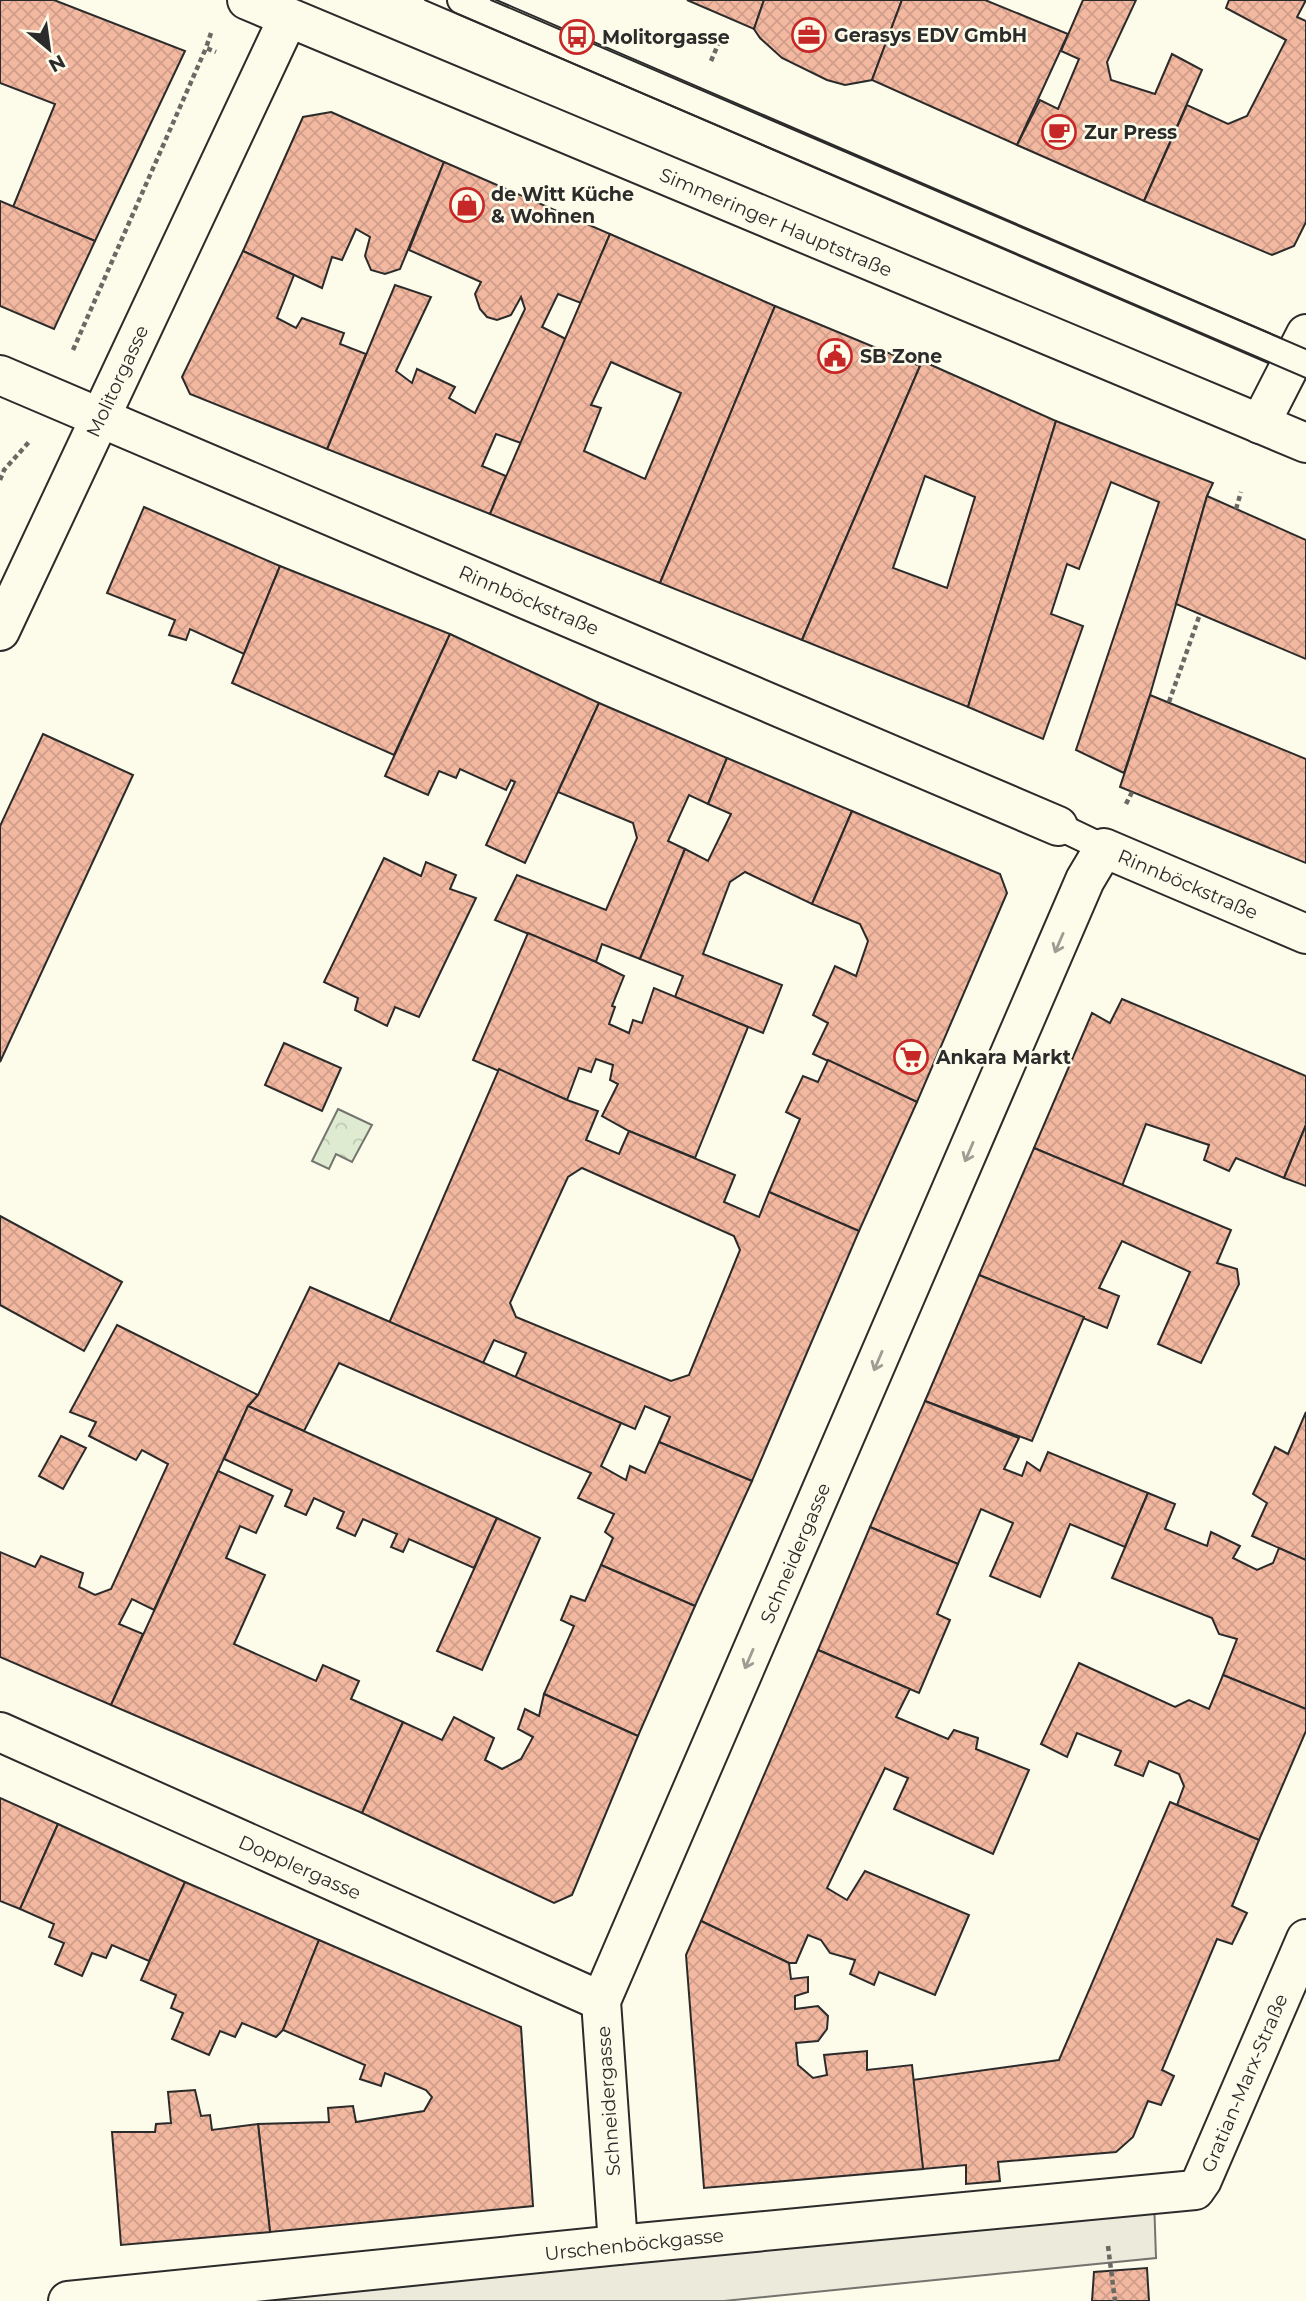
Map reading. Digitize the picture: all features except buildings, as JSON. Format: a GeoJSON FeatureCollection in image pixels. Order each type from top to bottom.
{"type":"FeatureCollection","features":[{"type":"Feature","properties":{"kind":"street","name":"Simmeringer Hauptstraße"},"geometry":{"type":"LineString","coordinates":[[247,0],[1306,443]]}},
{"type":"Feature","properties":{"kind":"street","name":"Molitorgasse"},"geometry":{"type":"LineString","coordinates":[[0,631],[288,18]]}},
{"type":"Feature","properties":{"kind":"street"},"geometry":{"type":"LineString","coordinates":[[1260,424],[1302,352]]}},
{"type":"Feature","properties":{"kind":"street","name":"Rinnböckstraße"},"geometry":{"type":"LineString","coordinates":[[0,375],[1058,826]]}},
{"type":"Feature","properties":{"kind":"street","name":"Rinnböckstraße"},"geometry":{"type":"LineString","coordinates":[[1095,864],[1306,934]]}},
{"type":"Feature","properties":{"kind":"street","name":"Schneidergasse"},"geometry":{"type":"LineString","coordinates":[[618,2245],[601,2001],[1095,864]]}},
{"type":"Feature","properties":{"kind":"street","name":"Dopplergasse"},"geometry":{"type":"LineString","coordinates":[[0,1732],[601,2001]]}},
{"type":"Feature","properties":{"kind":"street","name":"Gratian-Marx-Straße"},"geometry":{"type":"LineString","coordinates":[[1198,2188],[1306,1939]]}},
{"type":"Feature","properties":{"kind":"street","name":"Urschenböckgasse"},"geometry":{"type":"LineString","coordinates":[[68,2301],[618,2245],[1152,2196],[1189,2192],[1198,2188]]}},
{"type":"Feature","properties":{"kind":"lane"},"geometry":{"type":"LineString","coordinates":[[461,0],[1302,352]]}},
{"type":"Feature","properties":{"kind":"lane"},"geometry":{"type":"LineString","coordinates":[[1058,826],[1095,864]]}},
{"type":"Feature","properties":{"kind":"path"},"geometry":{"type":"LineString","coordinates":[[73,350],[211,33]]}},
{"type":"Feature","properties":{"kind":"path"},"geometry":{"type":"LineString","coordinates":[[206,48],[218,52]]}},
{"type":"Feature","properties":{"kind":"path"},"geometry":{"type":"LineString","coordinates":[[0,480],[4,470],[29,442]]}},
{"type":"Feature","properties":{"kind":"path"},"geometry":{"type":"LineString","coordinates":[[1236,509],[1241,492]]}},
{"type":"Feature","properties":{"kind":"path"},"geometry":{"type":"LineString","coordinates":[[1169,702],[1200,614]]}},
{"type":"Feature","properties":{"kind":"green space"},"geometry":{"type":"Polygon","coordinates":[[[338,1109],[372,1125],[352,1162],[336,1154],[329,1169],[312,1161],[338,1109]]]}},
{"type":"Feature","properties":{"kind":"shaded area"},"geometry":{"type":"Polygon","coordinates":[[[1154,2198],[1156,2258],[724,2301],[68,2301],[1154,2198]]]}},
{"type":"Feature","properties":{"kind":"tram line"},"geometry":{"type":"LineString","coordinates":[[425,0],[1306,378]]}},
{"type":"Feature","properties":{"kind":"tram line"},"geometry":{"type":"LineString","coordinates":[[491,0],[1306,349]]}},
{"type":"Feature","properties":{"kind":"place","name":"Gerasys EDV GmbH"},"geometry":{"type":"Point","coordinates":[809,35]}},
{"type":"Feature","properties":{"kind":"place","name":"Molitorgasse"},"geometry":{"type":"Point","coordinates":[577,37]}},
{"type":"Feature","properties":{"kind":"place","name":"Zur Press"},"geometry":{"type":"Point","coordinates":[1059,132]}},
{"type":"Feature","properties":{"kind":"place","name":"de Witt Küche & Wohnen"},"geometry":{"type":"Point","coordinates":[467,205]}},
{"type":"Feature","properties":{"kind":"place","name":"SB Zone"},"geometry":{"type":"Point","coordinates":[835,356]}},
{"type":"Feature","properties":{"kind":"place","name":"Ankara Markt"},"geometry":{"type":"Point","coordinates":[911,1057]}}]}
